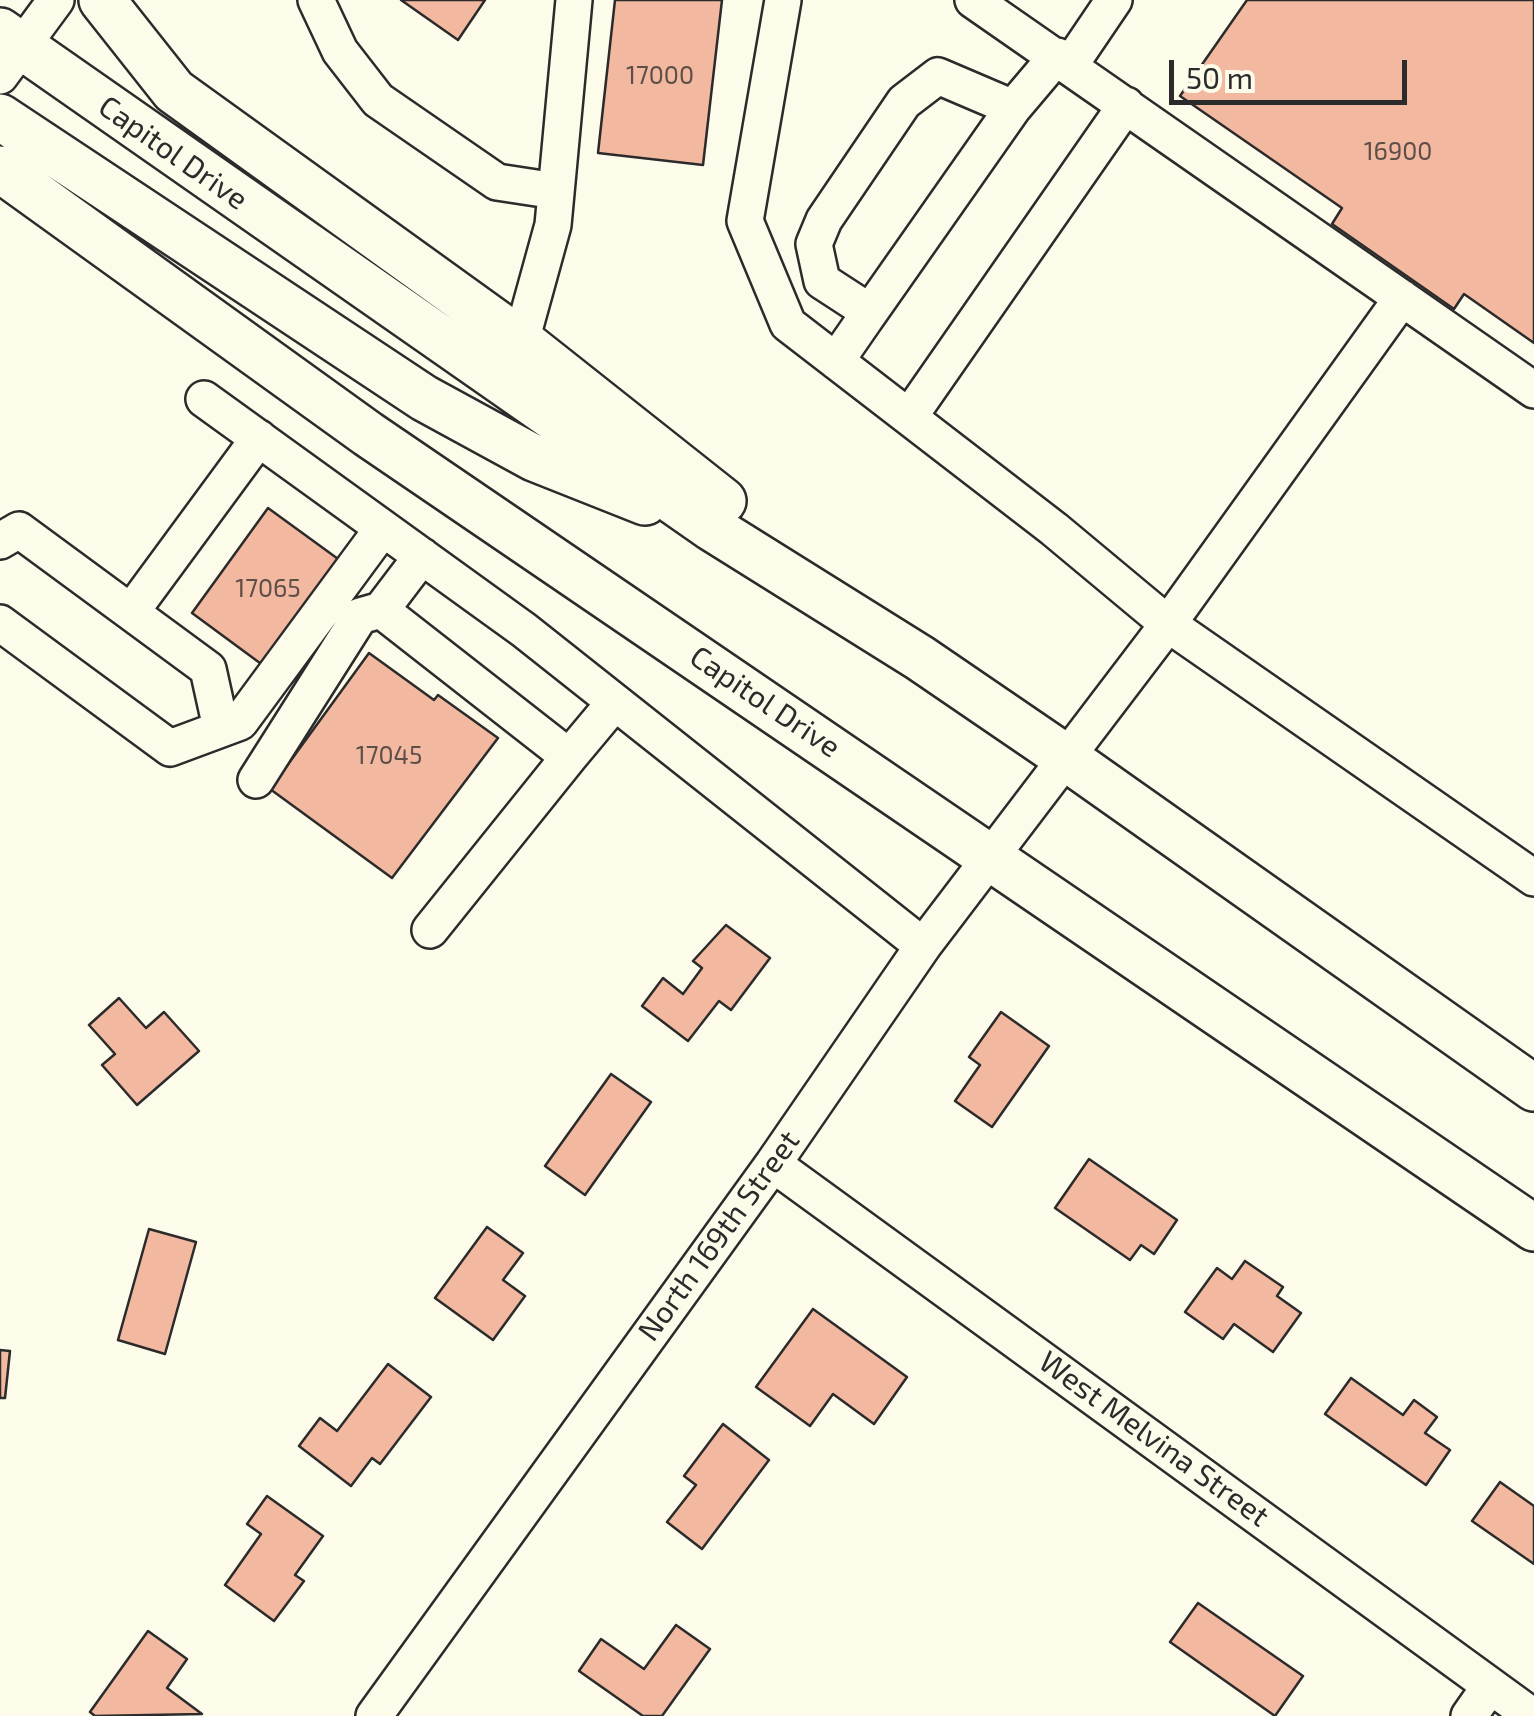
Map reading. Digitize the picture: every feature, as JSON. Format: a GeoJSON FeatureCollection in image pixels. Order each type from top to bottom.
{"type":"FeatureCollection","features":[{"type":"Feature","properties":{"kind":"main road"},"geometry":{"type":"LineString","coordinates":[[102,0],[174,91],[521,341],[920,658]]}},
{"type":"Feature","properties":{"kind":"main road","name":"Capitol Drive"},"geometry":{"type":"LineString","coordinates":[[5,50],[712,528],[920,658],[1534,1088]]}},
{"type":"Feature","properties":{"kind":"main road"},"geometry":{"type":"LineString","coordinates":[[0,117],[137,204],[424,398],[534,458],[712,528]]}},
{"type":"Feature","properties":{"kind":"main road","name":"Capitol Drive"},"geometry":{"type":"LineString","coordinates":[[0,169],[368,434],[1534,1228]]}},
{"type":"Feature","properties":{"kind":"main road"},"geometry":{"type":"LineString","coordinates":[[0,213],[49,222],[100,242]]}},
{"type":"Feature","properties":{"kind":"street"},"geometry":{"type":"LineString","coordinates":[[5,50],[56,0]]}},
{"type":"Feature","properties":{"kind":"street"},"geometry":{"type":"LineString","coordinates":[[316,0],[340,51],[378,100],[496,182],[556,190]]}},
{"type":"Feature","properties":{"kind":"street"},"geometry":{"type":"LineString","coordinates":[[521,341],[553,225],[574,0]]}},
{"type":"Feature","properties":{"kind":"street"},"geometry":{"type":"LineString","coordinates":[[782,0],[745,221],[788,324],[1168,624],[1534,878]]}},
{"type":"Feature","properties":{"kind":"street"},"geometry":{"type":"LineString","coordinates":[[973,0],[1534,390]]}},
{"type":"Feature","properties":{"kind":"street"},"geometry":{"type":"LineString","coordinates":[[836,362],[1013,108],[1063,61],[1114,0]]}},
{"type":"Feature","properties":{"kind":"street"},"geometry":{"type":"LineString","coordinates":[[865,319],[862,307],[822,281],[814,244],[824,220],[904,102],[938,76],[1013,108]]}},
{"type":"Feature","properties":{"kind":"street"},"geometry":{"type":"LineString","coordinates":[[909,417],[1126,105]]}},
{"type":"Feature","properties":{"kind":"street","name":"North 169th Street"},"geometry":{"type":"LineString","coordinates":[[374,1716],[773,1164],[923,946],[1168,624],[1402,298]]}},
{"type":"Feature","properties":{"kind":"street"},"geometry":{"type":"LineString","coordinates":[[204,399],[615,702],[923,946]]}},
{"type":"Feature","properties":{"kind":"street"},"geometry":{"type":"LineString","coordinates":[[131,612],[259,438]]}},
{"type":"Feature","properties":{"kind":"street"},"geometry":{"type":"LineString","coordinates":[[0,623],[170,748],[240,722],[383,528]]}},
{"type":"Feature","properties":{"kind":"street"},"geometry":{"type":"LineString","coordinates":[[0,541],[19,530],[208,669],[221,728]]}},
{"type":"Feature","properties":{"kind":"street"},"geometry":{"type":"LineString","coordinates":[[256,780],[360,616],[382,610],[422,556]]}},
{"type":"Feature","properties":{"kind":"street"},"geometry":{"type":"LineString","coordinates":[[382,610],[568,757]]}},
{"type":"Feature","properties":{"kind":"street"},"geometry":{"type":"LineString","coordinates":[[430,930],[615,702]]}},
{"type":"Feature","properties":{"kind":"street","name":"West Melvina Street"},"geometry":{"type":"LineString","coordinates":[[773,1164],[1532,1716]]}},
{"type":"Feature","properties":{"kind":"street"},"geometry":{"type":"LineString","coordinates":[[1469,1716],[1490,1686]]}},
{"type":"Feature","properties":{"kind":"building"},"geometry":{"type":"Polygon","coordinates":[[[401,0],[485,0],[458,40],[401,0]]]}},
{"type":"Feature","properties":{"kind":"building"},"geometry":{"type":"Polygon","coordinates":[[[615,0],[722,0],[703,165],[598,153],[615,0]]]}},
{"type":"Feature","properties":{"kind":"building"},"geometry":{"type":"Polygon","coordinates":[[[1247,0],[1534,0],[1534,343],[1464,294],[1454,309],[1332,224],[1342,208],[1180,96],[1247,0]]]}},
{"type":"Feature","properties":{"kind":"building"},"geometry":{"type":"Polygon","coordinates":[[[268,508],[345,564],[268,669],[192,613],[268,508]]]}},
{"type":"Feature","properties":{"kind":"building"},"geometry":{"type":"Polygon","coordinates":[[[369,653],[434,700],[438,695],[498,738],[392,878],[270,789],[369,653]]]}},
{"type":"Feature","properties":{"kind":"building"},"geometry":{"type":"Polygon","coordinates":[[[726,925],[770,958],[731,1010],[719,1001],[688,1041],[642,1006],[663,978],[683,994],[702,968],[693,961],[726,925]]]}},
{"type":"Feature","properties":{"kind":"building"},"geometry":{"type":"Polygon","coordinates":[[[119,998],[146,1028],[164,1012],[199,1051],[137,1105],[102,1065],[115,1054],[89,1025],[119,998]]]}},
{"type":"Feature","properties":{"kind":"building"},"geometry":{"type":"Polygon","coordinates":[[[1001,1012],[1049,1046],[992,1127],[955,1101],[980,1065],[969,1057],[1001,1012]]]}},
{"type":"Feature","properties":{"kind":"building"},"geometry":{"type":"Polygon","coordinates":[[[611,1074],[651,1102],[585,1195],[545,1166],[611,1074]]]}},
{"type":"Feature","properties":{"kind":"building"},"geometry":{"type":"Polygon","coordinates":[[[1089,1159],[1177,1220],[1154,1254],[1141,1245],[1130,1260],[1055,1208],[1089,1159]]]}},
{"type":"Feature","properties":{"kind":"building"},"geometry":{"type":"Polygon","coordinates":[[[487,1227],[523,1253],[503,1280],[525,1296],[493,1340],[435,1298],[487,1227]]]}},
{"type":"Feature","properties":{"kind":"building"},"geometry":{"type":"Polygon","coordinates":[[[149,1229],[196,1242],[165,1354],[118,1340],[149,1229]]]}},
{"type":"Feature","properties":{"kind":"building"},"geometry":{"type":"Polygon","coordinates":[[[1245,1261],[1283,1287],[1277,1296],[1301,1313],[1273,1352],[1234,1324],[1223,1339],[1185,1312],[1217,1268],[1232,1279],[1245,1261]]]}},
{"type":"Feature","properties":{"kind":"building"},"geometry":{"type":"Polygon","coordinates":[[[813,1309],[907,1377],[874,1424],[833,1394],[810,1426],[756,1387],[813,1309]]]}},
{"type":"Feature","properties":{"kind":"building"},"geometry":{"type":"Polygon","coordinates":[[[0,1350],[10,1351],[5,1398],[0,1398],[0,1350]]]}},
{"type":"Feature","properties":{"kind":"building"},"geometry":{"type":"Polygon","coordinates":[[[388,1364],[431,1397],[380,1464],[372,1458],[351,1486],[299,1446],[320,1418],[337,1431],[388,1364]]]}},
{"type":"Feature","properties":{"kind":"building"},"geometry":{"type":"Polygon","coordinates":[[[1351,1378],[1403,1415],[1414,1400],[1437,1417],[1425,1433],[1450,1450],[1426,1485],[1325,1414],[1351,1378]]]}},
{"type":"Feature","properties":{"kind":"building"},"geometry":{"type":"Polygon","coordinates":[[[723,1424],[769,1460],[702,1549],[667,1522],[696,1485],[684,1476],[723,1424]]]}},
{"type":"Feature","properties":{"kind":"building"},"geometry":{"type":"Polygon","coordinates":[[[1500,1482],[1534,1506],[1534,1564],[1472,1521],[1500,1482]]]}},
{"type":"Feature","properties":{"kind":"building"},"geometry":{"type":"Polygon","coordinates":[[[267,1496],[323,1536],[295,1575],[304,1581],[274,1621],[225,1585],[261,1534],[247,1524],[267,1496]]]}},
{"type":"Feature","properties":{"kind":"building"},"geometry":{"type":"Polygon","coordinates":[[[1198,1603],[1303,1676],[1275,1716],[1170,1642],[1198,1603]]]}},
{"type":"Feature","properties":{"kind":"building"},"geometry":{"type":"Polygon","coordinates":[[[676,1625],[710,1649],[662,1716],[643,1716],[579,1671],[601,1639],[644,1669],[676,1625]]]}},
{"type":"Feature","properties":{"kind":"building"},"geometry":{"type":"Polygon","coordinates":[[[148,1631],[187,1659],[167,1688],[202,1714],[95,1716],[90,1712],[148,1631]]]}}]}
